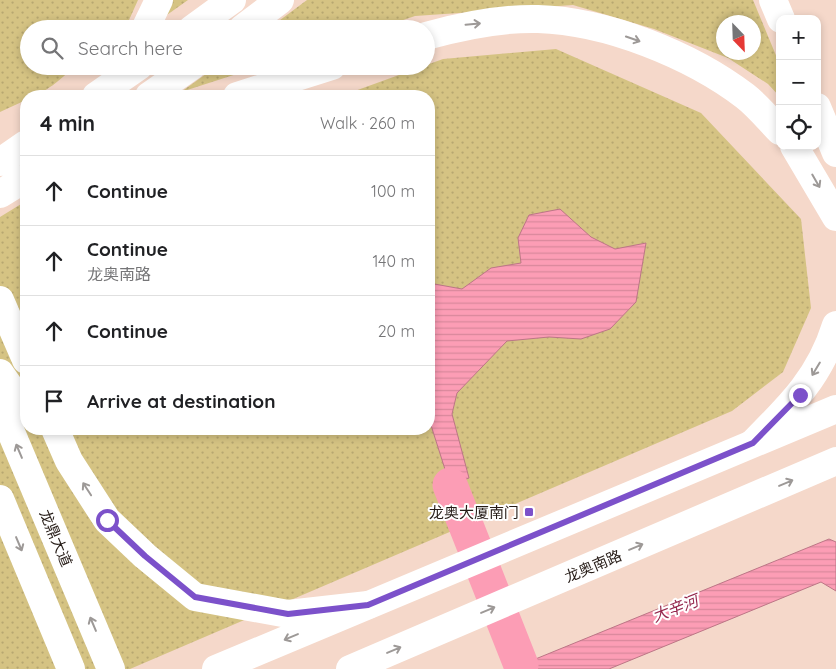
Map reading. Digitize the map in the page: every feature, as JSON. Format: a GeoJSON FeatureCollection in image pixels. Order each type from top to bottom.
{"type":"FeatureCollection","features":[{"type":"Feature","properties":{"kind":"main road"},"geometry":{"type":"LineString","coordinates":[[149,20],[159,0]]}},
{"type":"Feature","properties":{"kind":"main road"},"geometry":{"type":"LineString","coordinates":[[204,20],[232,0]]}},
{"type":"Feature","properties":{"kind":"main road"},"geometry":{"type":"LineString","coordinates":[[254,20],[280,0]]}},
{"type":"Feature","properties":{"kind":"main road"},"geometry":{"type":"LineString","coordinates":[[773,0],[779,15]]}},
{"type":"Feature","properties":{"kind":"main road"},"geometry":{"type":"LineString","coordinates":[[435,33],[465,25],[538,19],[602,28],[674,53],[746,96],[776,127]]}},
{"type":"Feature","properties":{"kind":"main road"},"geometry":{"type":"LineString","coordinates":[[111,82],[123,75]]}},
{"type":"Feature","properties":{"kind":"main road"},"geometry":{"type":"LineString","coordinates":[[158,90],[179,75]]}},
{"type":"Feature","properties":{"kind":"main road"},"geometry":{"type":"LineString","coordinates":[[256,90],[304,75]]}},
{"type":"Feature","properties":{"kind":"main road"},"geometry":{"type":"LineString","coordinates":[[821,116],[836,152]]}},
{"type":"Feature","properties":{"kind":"main road"},"geometry":{"type":"LineString","coordinates":[[0,162],[20,148]]}},
{"type":"Feature","properties":{"kind":"main road"},"geometry":{"type":"LineString","coordinates":[[796,150],[836,216]]}},
{"type":"Feature","properties":{"kind":"main road"},"geometry":{"type":"LineString","coordinates":[[0,300],[20,345]]}},
{"type":"Feature","properties":{"kind":"main road"},"geometry":{"type":"LineString","coordinates":[[753,443],[800,395],[830,346],[836,326]]}},
{"type":"Feature","properties":{"kind":"main road"},"geometry":{"type":"LineString","coordinates":[[0,373],[20,401]]}},
{"type":"Feature","properties":{"kind":"main road","name":"龙鼎大道"},"geometry":{"type":"LineString","coordinates":[[0,406],[111,669]]}},
{"type":"Feature","properties":{"kind":"main road"},"geometry":{"type":"LineString","coordinates":[[216,669],[836,409]]}},
{"type":"Feature","properties":{"kind":"main road"},"geometry":{"type":"LineString","coordinates":[[51,435],[107,520],[145,556],[195,597],[288,614],[368,605]]}},
{"type":"Feature","properties":{"kind":"main road","name":"龙奥南路"},"geometry":{"type":"LineString","coordinates":[[350,669],[836,461]]}},
{"type":"Feature","properties":{"kind":"main road"},"geometry":{"type":"LineString","coordinates":[[0,499],[71,669]]}},
{"type":"Feature","properties":{"kind":"shaded area"},"geometry":{"type":"Polygon","coordinates":[[[0,0],[138,0],[129,20],[20,20],[20,75],[65,75],[44,90],[20,90],[20,103],[0,112],[0,0]]]}},
{"type":"Feature","properties":{"kind":"shaded area"},"geometry":{"type":"Polygon","coordinates":[[[167,0],[188,0],[164,17],[167,0]]]}},
{"type":"Feature","properties":{"kind":"shaded area"},"geometry":{"type":"Polygon","coordinates":[[[307,0],[753,0],[759,15],[716,15],[716,53],[654,29],[573,5],[415,16],[403,20],[280,20],[307,0]]]}},
{"type":"Feature","properties":{"kind":"shaded area"},"geometry":{"type":"Polygon","coordinates":[[[761,19],[776,55],[776,93],[768,84],[731,60],[761,60],[761,19]]]}},
{"type":"Feature","properties":{"kind":"shaded area"},"geometry":{"type":"Polygon","coordinates":[[[556,49],[701,113],[801,219],[811,308],[783,372],[732,411],[130,669],[0,669],[0,217],[20,205],[20,435],[435,435],[435,90],[358,90],[399,75],[435,75],[435,62],[443,59],[556,49]]]}},
{"type":"Feature","properties":{"kind":"shaded area"},"geometry":{"type":"Polygon","coordinates":[[[205,75],[233,75],[187,90],[184,90],[205,75]]]}},
{"type":"Feature","properties":{"kind":"water"},"geometry":{"type":"Polygon","coordinates":[[[560,209],[591,237],[615,249],[646,243],[636,302],[610,329],[581,339],[549,337],[507,341],[457,393],[452,414],[469,478],[450,485],[434,435],[435,284],[462,289],[491,268],[521,263],[518,238],[529,215],[560,209]]]}},
{"type":"Feature","properties":{"kind":"water","name":"大辛河"},"geometry":{"type":"Polygon","coordinates":[[[829,539],[836,542],[836,591],[821,582],[609,669],[511,669],[829,539]]]}},
{"type":"Feature","properties":{"kind":"waterway"},"geometry":{"type":"LineString","coordinates":[[450,485],[521,665]]}},
{"type":"Feature","properties":{"kind":"place","name":"龙奥大厦南门"},"geometry":{"type":"Point","coordinates":[529,512]}},
{"type":"Feature","properties":{"kind":"route"},"geometry":{"type":"LineString","coordinates":[[107,520],[145,556],[195,597],[288,614],[368,605],[753,443],[800,395]]}}]}
